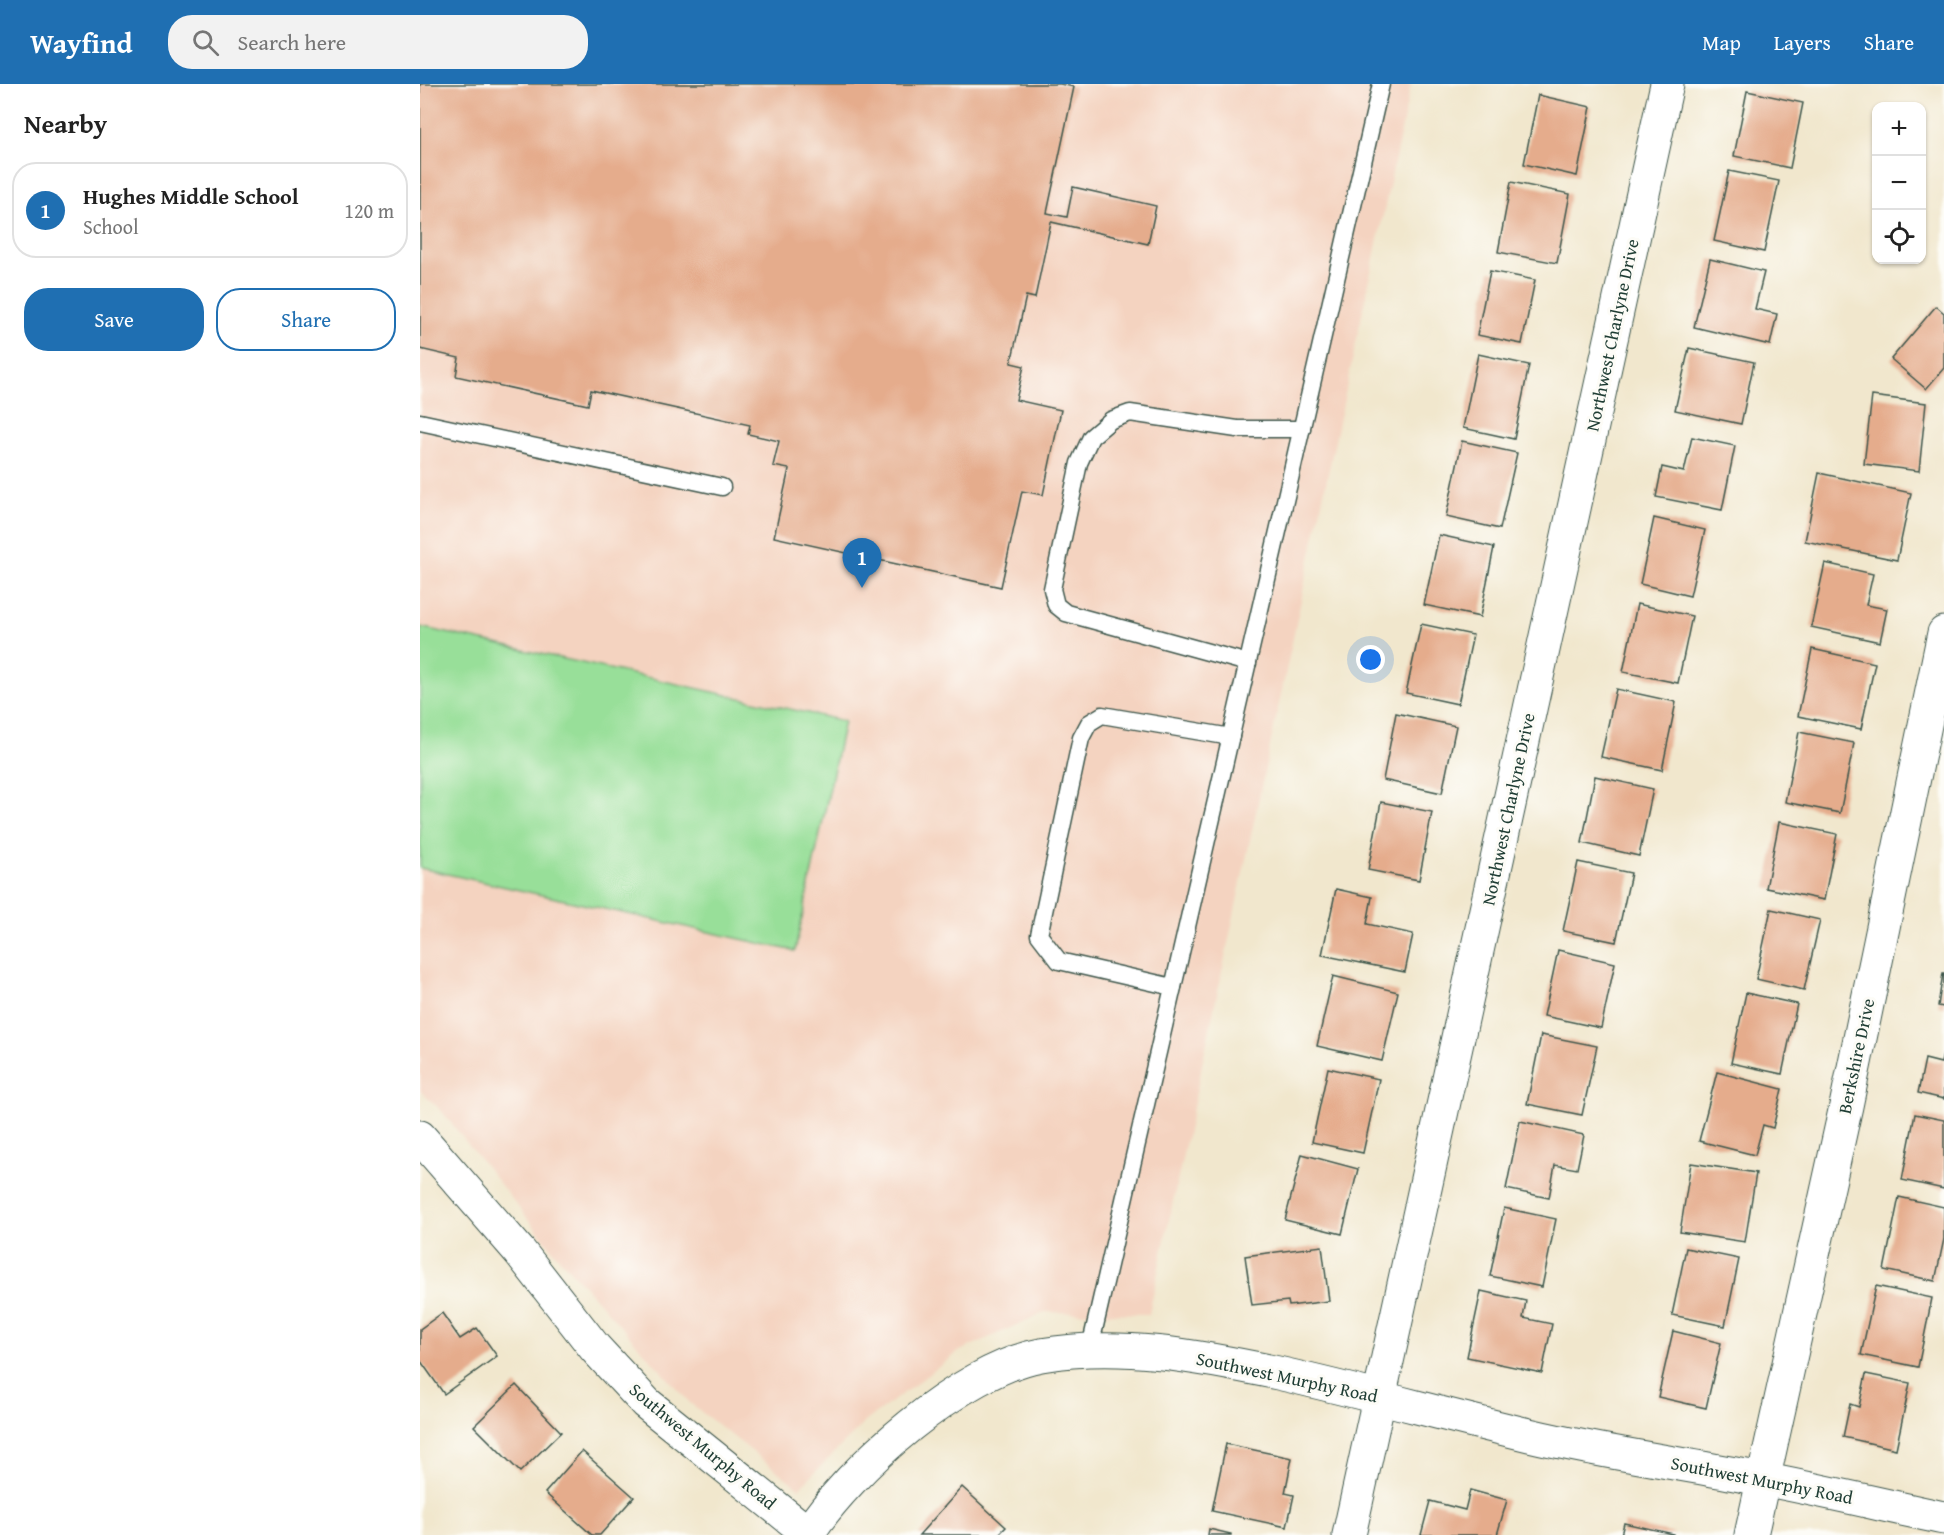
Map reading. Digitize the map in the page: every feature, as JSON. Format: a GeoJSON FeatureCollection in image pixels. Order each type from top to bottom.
{"type":"FeatureCollection","features":[{"type":"Feature","properties":{"kind":"street","name":"Northwest Charlyne Drive"},"geometry":{"type":"LineString","coordinates":[[1349,1535],[1668,84]]}},
{"type":"Feature","properties":{"kind":"street","name":"Berkshire Drive"},"geometry":{"type":"LineString","coordinates":[[1751,1535],[1846,1106],[1944,633]]}},
{"type":"Feature","properties":{"kind":"street","name":"Southwest Murphy Road"},"geometry":{"type":"LineString","coordinates":[[420,1137],[520,1252],[595,1348],[646,1403],[808,1534],[852,1478],[868,1463],[901,1434],[976,1378],[1039,1355],[1110,1350],[1205,1357],[1379,1395],[1530,1435],[1763,1479],[1944,1518]]}},
{"type":"Feature","properties":{"kind":"lane"},"geometry":{"type":"LineString","coordinates":[[1089,1352],[1381,84]]}},
{"type":"Feature","properties":{"kind":"lane"},"geometry":{"type":"LineString","coordinates":[[1248,663],[1066,613],[1056,605],[1052,589],[1079,463],[1092,437],[1111,420],[1130,413],[1237,429],[1302,429]]}},
{"type":"Feature","properties":{"kind":"lane"},"geometry":{"type":"LineString","coordinates":[[420,422],[722,487]]}},
{"type":"Feature","properties":{"kind":"lane"},"geometry":{"type":"LineString","coordinates":[[1173,987],[1059,961],[1039,935],[1081,738],[1089,723],[1102,715],[1231,737]]}},
{"type":"Feature","properties":{"kind":"shaded area"},"geometry":{"type":"Polygon","coordinates":[[[420,84],[1411,84],[1149,1314],[1045,1312],[960,1351],[866,1421],[799,1488],[690,1403],[560,1259],[440,1109],[420,1091],[420,84]]]}},
{"type":"Feature","properties":{"kind":"green space"},"geometry":{"type":"Polygon","coordinates":[[[420,627],[844,721],[795,951],[420,868],[420,627]]]}},
{"type":"Feature","properties":{"kind":"building"},"geometry":{"type":"Polygon","coordinates":[[[420,84],[1060,84],[1074,87],[1047,213],[1067,217],[1073,187],[1156,206],[1148,244],[1051,222],[1035,298],[1026,296],[1011,363],[1024,366],[1016,400],[1061,410],[1043,495],[1022,491],[1001,587],[774,537],[789,469],[773,466],[779,441],[748,434],[750,425],[591,390],[588,405],[456,376],[459,358],[420,349],[420,84]]]}},
{"type":"Feature","properties":{"kind":"building"},"geometry":{"type":"Polygon","coordinates":[[[1747,91],[1803,103],[1790,168],[1734,156],[1747,91]]]}},
{"type":"Feature","properties":{"kind":"building"},"geometry":{"type":"Polygon","coordinates":[[[1538,95],[1591,107],[1577,176],[1524,164],[1538,95]]]}},
{"type":"Feature","properties":{"kind":"building"},"geometry":{"type":"Polygon","coordinates":[[[1729,171],[1779,181],[1764,252],[1714,241],[1729,171]]]}},
{"type":"Feature","properties":{"kind":"building"},"geometry":{"type":"Polygon","coordinates":[[[1511,182],[1570,194],[1557,263],[1498,252],[1511,182]]]}},
{"type":"Feature","properties":{"kind":"building"},"geometry":{"type":"Polygon","coordinates":[[[1710,259],[1764,272],[1755,309],[1777,314],[1770,345],[1694,327],[1710,259]]]}},
{"type":"Feature","properties":{"kind":"building"},"geometry":{"type":"Polygon","coordinates":[[[1490,271],[1535,280],[1522,344],[1477,335],[1490,271]]]}},
{"type":"Feature","properties":{"kind":"building"},"geometry":{"type":"Polygon","coordinates":[[[1936,306],[1944,313],[1944,368],[1926,389],[1891,359],[1936,306]]]}},
{"type":"Feature","properties":{"kind":"building"},"geometry":{"type":"Polygon","coordinates":[[[1689,348],[1754,362],[1741,424],[1675,410],[1689,348]]]}},
{"type":"Feature","properties":{"kind":"building"},"geometry":{"type":"Polygon","coordinates":[[[1478,354],[1529,365],[1514,439],[1463,428],[1478,354]]]}},
{"type":"Feature","properties":{"kind":"building"},"geometry":{"type":"Polygon","coordinates":[[[1872,396],[1926,403],[1919,471],[1864,464],[1872,396]]]}},
{"type":"Feature","properties":{"kind":"building"},"geometry":{"type":"Polygon","coordinates":[[[1692,437],[1735,446],[1722,510],[1656,497],[1662,467],[1684,472],[1692,437]]]}},
{"type":"Feature","properties":{"kind":"building"},"geometry":{"type":"Polygon","coordinates":[[[1462,441],[1517,453],[1500,529],[1446,517],[1462,441]]]}},
{"type":"Feature","properties":{"kind":"building"},"geometry":{"type":"Polygon","coordinates":[[[1819,473],[1911,493],[1897,560],[1805,541],[1819,473]]]}},
{"type":"Feature","properties":{"kind":"building"},"geometry":{"type":"Polygon","coordinates":[[[1654,518],[1705,530],[1690,596],[1640,584],[1654,518]]]}},
{"type":"Feature","properties":{"kind":"building"},"geometry":{"type":"Polygon","coordinates":[[[1439,535],[1494,547],[1480,617],[1424,605],[1439,535]]]}},
{"type":"Feature","properties":{"kind":"building"},"geometry":{"type":"Polygon","coordinates":[[[1825,563],[1873,574],[1866,605],[1887,609],[1880,642],[1811,627],[1825,563]]]}},
{"type":"Feature","properties":{"kind":"building"},"geometry":{"type":"Polygon","coordinates":[[[1637,604],[1692,616],[1678,683],[1623,672],[1637,604]]]}},
{"type":"Feature","properties":{"kind":"building"},"geometry":{"type":"Polygon","coordinates":[[[1421,624],[1473,635],[1458,704],[1406,693],[1421,624]]]}},
{"type":"Feature","properties":{"kind":"building"},"geometry":{"type":"Polygon","coordinates":[[[1812,649],[1875,663],[1861,729],[1798,716],[1812,649]]]}},
{"type":"Feature","properties":{"kind":"building"},"geometry":{"type":"Polygon","coordinates":[[[1616,689],[1676,702],[1662,770],[1601,757],[1616,689]]]}},
{"type":"Feature","properties":{"kind":"building"},"geometry":{"type":"Polygon","coordinates":[[[1396,713],[1456,726],[1442,793],[1383,780],[1396,713]]]}},
{"type":"Feature","properties":{"kind":"building"},"geometry":{"type":"Polygon","coordinates":[[[1799,732],[1854,743],[1840,813],[1785,802],[1799,732]]]}},
{"type":"Feature","properties":{"kind":"building"},"geometry":{"type":"Polygon","coordinates":[[[1595,776],[1653,789],[1639,856],[1582,843],[1595,776]]]}},
{"type":"Feature","properties":{"kind":"building"},"geometry":{"type":"Polygon","coordinates":[[[1381,802],[1432,812],[1419,880],[1368,870],[1381,802]]]}},
{"type":"Feature","properties":{"kind":"building"},"geometry":{"type":"Polygon","coordinates":[[[1779,822],[1837,834],[1824,900],[1766,888],[1779,822]]]}},
{"type":"Feature","properties":{"kind":"building"},"geometry":{"type":"Polygon","coordinates":[[[1578,862],[1631,873],[1616,942],[1563,931],[1578,862]]]}},
{"type":"Feature","properties":{"kind":"building"},"geometry":{"type":"Polygon","coordinates":[[[1336,889],[1372,897],[1367,924],[1413,934],[1405,972],[1322,955],[1336,889]]]}},
{"type":"Feature","properties":{"kind":"building"},"geometry":{"type":"Polygon","coordinates":[[[1771,909],[1820,920],[1804,990],[1756,979],[1771,909]]]}},
{"type":"Feature","properties":{"kind":"building"},"geometry":{"type":"Polygon","coordinates":[[[1558,950],[1615,963],[1601,1028],[1544,1016],[1558,950]]]}},
{"type":"Feature","properties":{"kind":"building"},"geometry":{"type":"Polygon","coordinates":[[[1944,973],[1944,1007],[1938,1006],[1944,973]]]}},
{"type":"Feature","properties":{"kind":"building"},"geometry":{"type":"Polygon","coordinates":[[[1333,976],[1398,992],[1382,1061],[1317,1046],[1333,976]]]}},
{"type":"Feature","properties":{"kind":"building"},"geometry":{"type":"Polygon","coordinates":[[[1746,993],[1797,1004],[1782,1074],[1731,1063],[1746,993]]]}},
{"type":"Feature","properties":{"kind":"building"},"geometry":{"type":"Polygon","coordinates":[[[1541,1035],[1597,1046],[1582,1115],[1527,1104],[1541,1035]]]}},
{"type":"Feature","properties":{"kind":"building"},"geometry":{"type":"Polygon","coordinates":[[[1943,1054],[1944,1099],[1918,1093],[1925,1059],[1941,1063],[1943,1054]]]}},
{"type":"Feature","properties":{"kind":"building"},"geometry":{"type":"Polygon","coordinates":[[[1328,1068],[1379,1079],[1363,1153],[1312,1142],[1328,1068]]]}},
{"type":"Feature","properties":{"kind":"building"},"geometry":{"type":"Polygon","coordinates":[[[1717,1072],[1782,1089],[1773,1128],[1763,1125],[1755,1155],[1699,1141],[1717,1072]]]}},
{"type":"Feature","properties":{"kind":"building"},"geometry":{"type":"Polygon","coordinates":[[[1915,1114],[1944,1120],[1944,1189],[1902,1180],[1915,1114]]]}},
{"type":"Feature","properties":{"kind":"building"},"geometry":{"type":"Polygon","coordinates":[[[1520,1121],[1584,1135],[1577,1169],[1555,1165],[1549,1198],[1506,1189],[1520,1121]]]}},
{"type":"Feature","properties":{"kind":"building"},"geometry":{"type":"Polygon","coordinates":[[[1302,1154],[1358,1169],[1342,1234],[1285,1220],[1302,1154]]]}},
{"type":"Feature","properties":{"kind":"building"},"geometry":{"type":"Polygon","coordinates":[[[1691,1163],[1756,1173],[1745,1242],[1680,1232],[1691,1163]]]}},
{"type":"Feature","properties":{"kind":"building"},"geometry":{"type":"Polygon","coordinates":[[[1899,1197],[1944,1207],[1944,1239],[1935,1281],[1884,1270],[1899,1197]]]}},
{"type":"Feature","properties":{"kind":"building"},"geometry":{"type":"Polygon","coordinates":[[[1504,1208],[1556,1219],[1542,1287],[1490,1276],[1504,1208]]]}},
{"type":"Feature","properties":{"kind":"building"},"geometry":{"type":"Polygon","coordinates":[[[1322,1246],[1329,1301],[1289,1306],[1288,1301],[1252,1305],[1245,1256],[1322,1246]]]}},
{"type":"Feature","properties":{"kind":"building"},"geometry":{"type":"Polygon","coordinates":[[[1686,1248],[1739,1259],[1725,1326],[1672,1315],[1686,1248]]]}},
{"type":"Feature","properties":{"kind":"building"},"geometry":{"type":"Polygon","coordinates":[[[1876,1286],[1932,1298],[1918,1367],[1861,1355],[1876,1286]]]}},
{"type":"Feature","properties":{"kind":"building"},"geometry":{"type":"Polygon","coordinates":[[[1481,1291],[1526,1301],[1523,1318],[1552,1324],[1542,1373],[1467,1357],[1481,1291]]]}},
{"type":"Feature","properties":{"kind":"building"},"geometry":{"type":"Polygon","coordinates":[[[442,1313],[460,1339],[477,1328],[497,1356],[444,1394],[420,1360],[420,1329],[442,1313]]]}},
{"type":"Feature","properties":{"kind":"building"},"geometry":{"type":"Polygon","coordinates":[[[1673,1331],[1721,1343],[1706,1408],[1658,1397],[1673,1331]]]}},
{"type":"Feature","properties":{"kind":"building"},"geometry":{"type":"Polygon","coordinates":[[[1866,1374],[1910,1383],[1896,1449],[1843,1437],[1850,1404],[1859,1407],[1866,1374]]]}},
{"type":"Feature","properties":{"kind":"building"},"geometry":{"type":"Polygon","coordinates":[[[516,1385],[561,1432],[520,1472],[474,1426],[516,1385]]]}},
{"type":"Feature","properties":{"kind":"building"},"geometry":{"type":"Polygon","coordinates":[[[1226,1444],[1292,1458],[1285,1493],[1294,1495],[1287,1527],[1212,1511],[1226,1444]]]}},
{"type":"Feature","properties":{"kind":"building"},"geometry":{"type":"Polygon","coordinates":[[[582,1451],[634,1497],[600,1535],[592,1535],[545,1493],[582,1451]]]}},
{"type":"Feature","properties":{"kind":"building"},"geometry":{"type":"Polygon","coordinates":[[[962,1487],[1006,1527],[998,1535],[919,1535],[962,1487]]]}},
{"type":"Feature","properties":{"kind":"building"},"geometry":{"type":"Polygon","coordinates":[[[1470,1490],[1507,1500],[1497,1535],[1421,1535],[1430,1501],[1465,1510],[1470,1490]]]}},
{"type":"Feature","properties":{"kind":"building"},"geometry":{"type":"Polygon","coordinates":[[[1624,1523],[1674,1534],[1674,1535],[1621,1535],[1624,1523]]]}},
{"type":"Feature","properties":{"kind":"building"},"geometry":{"type":"Polygon","coordinates":[[[1209,1529],[1231,1534],[1231,1535],[1208,1535],[1209,1529]]]}},
{"type":"Feature","properties":{"kind":"place","name":"Hughes Middle School"},"geometry":{"type":"Point","coordinates":[862,588]}}]}
